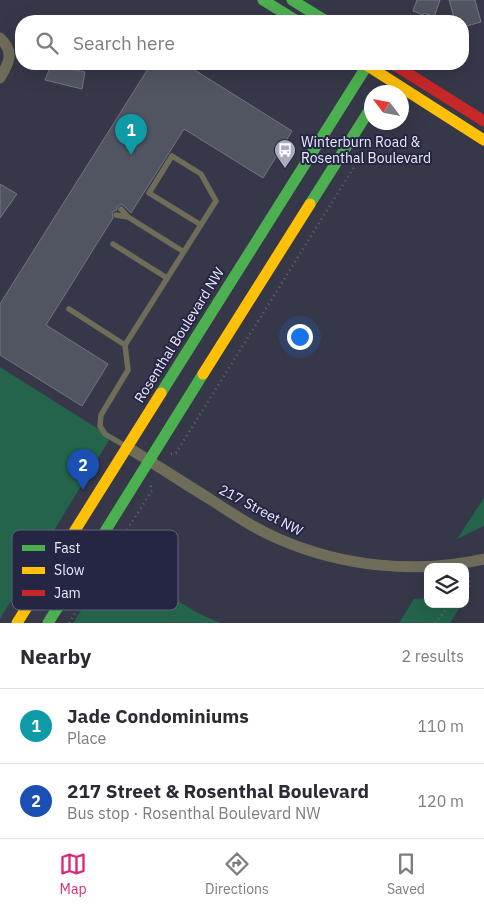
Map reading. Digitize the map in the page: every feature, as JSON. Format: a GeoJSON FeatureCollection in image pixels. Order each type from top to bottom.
{"type":"FeatureCollection","features":[{"type":"Feature","properties":{"kind":"street"},"geometry":{"type":"LineString","coordinates":[[263,0],[287,15]]}},
{"type":"Feature","properties":{"kind":"street"},"geometry":{"type":"LineString","coordinates":[[292,0],[316,15]]}},
{"type":"Feature","properties":{"kind":"street"},"geometry":{"type":"LineString","coordinates":[[0,38],[10,52],[9,61],[0,78]]}},
{"type":"Feature","properties":{"kind":"street","name":"Rosenthal Boulevard NW"},"geometry":{"type":"LineString","coordinates":[[75,530],[362,70]]}},
{"type":"Feature","properties":{"kind":"street"},"geometry":{"type":"LineString","coordinates":[[373,70],[386,82],[484,140]]}},
{"type":"Feature","properties":{"kind":"street"},"geometry":{"type":"LineString","coordinates":[[386,82],[392,70]]}},
{"type":"Feature","properties":{"kind":"street"},"geometry":{"type":"LineString","coordinates":[[403,70],[484,121]]}},
{"type":"Feature","properties":{"kind":"street"},"geometry":{"type":"LineString","coordinates":[[105,530],[364,119]]}},
{"type":"Feature","properties":{"kind":"street","name":"217 Street NW"},"geometry":{"type":"LineString","coordinates":[[127,447],[254,526],[278,539],[326,556],[413,568],[484,559]]}},
{"type":"Feature","properties":{"kind":"street","name":"Rosenthal Boulevard NW"},"geometry":{"type":"LineString","coordinates":[[17,623],[25,610]]}},
{"type":"Feature","properties":{"kind":"street"},"geometry":{"type":"LineString","coordinates":[[48,623],[56,610]]}},
{"type":"Feature","properties":{"kind":"lane"},"geometry":{"type":"LineString","coordinates":[[127,447],[105,434],[100,426],[101,415],[128,370],[125,345],[216,201],[200,174],[172,156],[149,194],[200,225]]}},
{"type":"Feature","properties":{"kind":"lane"},"geometry":{"type":"LineString","coordinates":[[121,208],[128,217],[184,252]]}},
{"type":"Feature","properties":{"kind":"lane"},"geometry":{"type":"LineString","coordinates":[[116,216],[128,217]]}},
{"type":"Feature","properties":{"kind":"lane"},"geometry":{"type":"LineString","coordinates":[[113,244],[167,278]]}},
{"type":"Feature","properties":{"kind":"lane"},"geometry":{"type":"LineString","coordinates":[[69,309],[125,345]]}},
{"type":"Feature","properties":{"kind":"path"},"geometry":{"type":"LineString","coordinates":[[172,454],[176,453],[359,159]]}},
{"type":"Feature","properties":{"kind":"path"},"geometry":{"type":"LineString","coordinates":[[127,530],[152,490],[151,486]]}},
{"type":"Feature","properties":{"kind":"path"},"geometry":{"type":"LineString","coordinates":[[434,623],[447,608]]}},
{"type":"Feature","properties":{"kind":"path"},"geometry":{"type":"LineString","coordinates":[[69,623],[77,610]]}},
{"type":"Feature","properties":{"kind":"green space"},"geometry":{"type":"Polygon","coordinates":[[[0,367],[111,437],[54,530],[12,530],[12,599],[0,619],[0,367]]]}},
{"type":"Feature","properties":{"kind":"green space"},"geometry":{"type":"Polygon","coordinates":[[[484,498],[484,526],[457,539],[484,498]]]}},
{"type":"Feature","properties":{"kind":"green space"},"geometry":{"type":"Polygon","coordinates":[[[424,598],[424,608],[459,608],[450,623],[399,623],[414,599],[424,598]]]}},
{"type":"Feature","properties":{"kind":"green space"},"geometry":{"type":"Polygon","coordinates":[[[178,601],[220,623],[73,623],[81,610],[178,610],[178,601]]]}},
{"type":"Feature","properties":{"kind":"building"},"geometry":{"type":"Polygon","coordinates":[[[417,0],[440,0],[435,15],[424,13],[423,15],[413,11],[417,0]]]}},
{"type":"Feature","properties":{"kind":"building"},"geometry":{"type":"Polygon","coordinates":[[[449,0],[475,0],[481,22],[469,25],[469,15],[453,15],[449,0]]]}},
{"type":"Feature","properties":{"kind":"building"},"geometry":{"type":"Polygon","coordinates":[[[49,70],[85,72],[82,89],[45,80],[49,70]]]}},
{"type":"Feature","properties":{"kind":"building"},"geometry":{"type":"Polygon","coordinates":[[[147,70],[195,70],[292,131],[263,178],[184,129],[131,213],[121,204],[117,207],[117,210],[112,212],[113,218],[46,325],[108,364],[82,406],[0,355],[0,304],[147,70]]]}},
{"type":"Feature","properties":{"kind":"building"},"geometry":{"type":"Polygon","coordinates":[[[0,184],[17,194],[0,218],[0,184]]]}},
{"type":"Feature","properties":{"kind":"traffic: fast"},"geometry":{"type":"LineString","coordinates":[[263,0],[287,15]]}},
{"type":"Feature","properties":{"kind":"traffic: fast"},"geometry":{"type":"LineString","coordinates":[[292,0],[316,15]]}},
{"type":"Feature","properties":{"kind":"traffic: fast"},"geometry":{"type":"LineString","coordinates":[[161,393],[364,70]]}},
{"type":"Feature","properties":{"kind":"traffic: fast"},"geometry":{"type":"LineString","coordinates":[[310,204],[364,119]]}},
{"type":"Feature","properties":{"kind":"traffic: fast"},"geometry":{"type":"LineString","coordinates":[[106,530],[203,374]]}},
{"type":"Feature","properties":{"kind":"traffic: fast"},"geometry":{"type":"LineString","coordinates":[[48,623],[56,610]]}},
{"type":"Feature","properties":{"kind":"traffic: slow"},"geometry":{"type":"LineString","coordinates":[[374,70],[484,140]]}},
{"type":"Feature","properties":{"kind":"traffic: slow"},"geometry":{"type":"LineString","coordinates":[[203,374],[310,204]]}},
{"type":"Feature","properties":{"kind":"traffic: slow"},"geometry":{"type":"LineString","coordinates":[[75,530],[161,393]]}},
{"type":"Feature","properties":{"kind":"traffic: slow"},"geometry":{"type":"LineString","coordinates":[[17,623],[25,610]]}},
{"type":"Feature","properties":{"kind":"traffic: jam"},"geometry":{"type":"LineString","coordinates":[[403,70],[484,121]]}},
{"type":"Feature","properties":{"kind":"place","name":"Jade Condominiums"},"geometry":{"type":"Point","coordinates":[131,155]}},
{"type":"Feature","properties":{"kind":"place","name":"Winterburn Road & Rosenthal Boulevard"},"geometry":{"type":"Point","coordinates":[285,169]}},
{"type":"Feature","properties":{"kind":"place","name":"217 Street & Rosenthal Boulevard"},"geometry":{"type":"Point","coordinates":[83,490]}}]}
